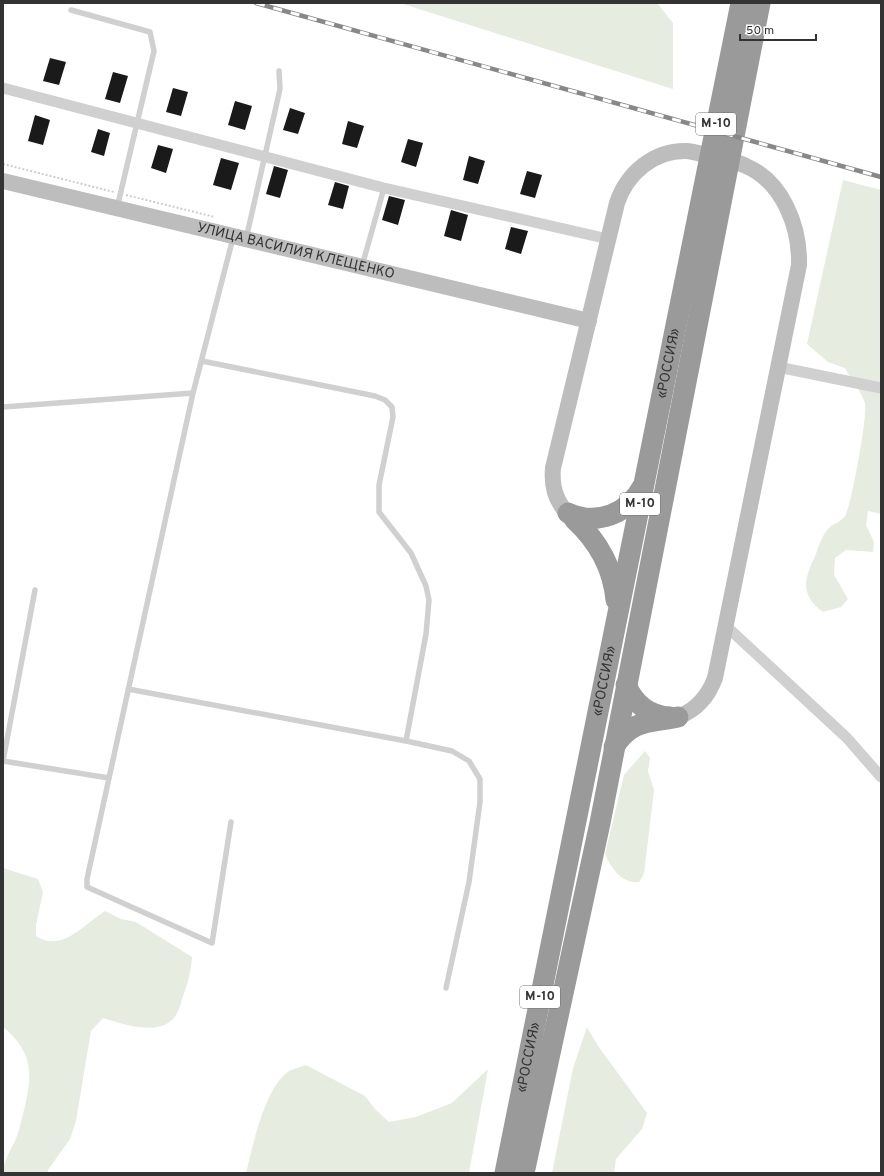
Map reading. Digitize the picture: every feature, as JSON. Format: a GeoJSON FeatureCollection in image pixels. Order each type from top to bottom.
{"type":"FeatureCollection","features":[{"type":"Feature","properties":{"kind":"highway","name":"М-10"},"geometry":{"type":"LineString","coordinates":[[713,190],[738,63],[741,3]]}},
{"type":"Feature","properties":{"kind":"highway","name":"М-10"},"geometry":{"type":"LineString","coordinates":[[738,63],[760,3]]}},
{"type":"Feature","properties":{"kind":"highway","name":"«РОССИЯ»"},"geometry":{"type":"LineString","coordinates":[[505,1173],[616,617],[646,476],[713,190]]}},
{"type":"Feature","properties":{"kind":"highway","name":"«РОССИЯ»"},"geometry":{"type":"LineString","coordinates":[[524,1173],[626,685],[713,190]]}},
{"type":"Feature","properties":{"kind":"highway"},"geometry":{"type":"LineString","coordinates":[[570,516],[589,519],[612,515],[628,506],[636,497],[646,476]]}},
{"type":"Feature","properties":{"kind":"highway"},"geometry":{"type":"LineString","coordinates":[[570,516],[593,539],[607,563],[615,590],[616,617]]}},
{"type":"Feature","properties":{"kind":"highway"},"geometry":{"type":"LineString","coordinates":[[626,685],[634,699],[647,710],[662,716],[678,717]]}},
{"type":"Feature","properties":{"kind":"highway"},"geometry":{"type":"LineString","coordinates":[[614,747],[621,737],[636,726],[647,721],[678,717]]}},
{"type":"Feature","properties":{"kind":"street"},"geometry":{"type":"LineString","coordinates":[[3,88],[264,155],[384,188],[608,239]]}},
{"type":"Feature","properties":{"kind":"street"},"geometry":{"type":"LineString","coordinates":[[570,516],[554,492],[553,468],[617,203],[624,185],[641,166],[658,157],[676,152],[689,151],[746,165],[759,174],[776,191],[789,211],[797,233],[799,249],[798,273],[715,678],[710,690],[699,704],[678,717]]}},
{"type":"Feature","properties":{"kind":"street","name":"УЛИЦА ВАСИЛИЯ КЛЕЩЕНКО"},"geometry":{"type":"LineString","coordinates":[[3,181],[589,321]]}},
{"type":"Feature","properties":{"kind":"street"},"geometry":{"type":"LineString","coordinates":[[778,367],[881,388]]}},
{"type":"Feature","properties":{"kind":"street"},"geometry":{"type":"LineString","coordinates":[[725,625],[847,738],[881,777]]}},
{"type":"Feature","properties":{"kind":"lane"},"geometry":{"type":"LineString","coordinates":[[71,10],[150,32],[154,51],[139,123],[117,208]]}},
{"type":"Feature","properties":{"kind":"lane"},"geometry":{"type":"LineString","coordinates":[[230,822],[212,943],[86,888],[193,393],[264,155],[280,89],[279,71]]}},
{"type":"Feature","properties":{"kind":"lane"},"geometry":{"type":"LineString","coordinates":[[362,267],[384,188]]}},
{"type":"Feature","properties":{"kind":"lane"},"geometry":{"type":"LineString","coordinates":[[202,361],[375,396],[385,400],[392,407],[393,417],[379,485],[380,512],[411,553],[426,586],[429,600],[426,634],[406,741]]}},
{"type":"Feature","properties":{"kind":"lane"},"geometry":{"type":"LineString","coordinates":[[3,407],[193,393]]}},
{"type":"Feature","properties":{"kind":"lane"},"geometry":{"type":"LineString","coordinates":[[35,590],[3,761],[109,778]]}},
{"type":"Feature","properties":{"kind":"lane"},"geometry":{"type":"LineString","coordinates":[[128,689],[406,741],[452,751],[469,761],[480,778],[480,802],[469,882],[446,988]]}},
{"type":"Feature","properties":{"kind":"shaded area"},"geometry":{"type":"Polygon","coordinates":[[[400,3],[657,3],[673,23],[673,89],[400,3]]]}},
{"type":"Feature","properties":{"kind":"shaded area"},"geometry":{"type":"Polygon","coordinates":[[[843,180],[881,190],[881,514],[868,511],[866,525],[874,542],[873,552],[846,550],[835,558],[834,575],[848,599],[841,607],[823,612],[815,605],[807,592],[807,578],[824,535],[830,527],[845,516],[848,509],[858,460],[865,411],[865,403],[845,368],[828,362],[807,344],[843,180]]]}},
{"type":"Feature","properties":{"kind":"shaded area"},"geometry":{"type":"Polygon","coordinates":[[[645,751],[650,758],[648,771],[654,790],[644,874],[639,882],[633,882],[622,878],[614,870],[605,854],[624,775],[645,751]]]}},
{"type":"Feature","properties":{"kind":"shaded area"},"geometry":{"type":"Polygon","coordinates":[[[3,868],[38,879],[43,892],[36,925],[36,936],[46,940],[55,941],[63,939],[80,930],[105,911],[121,919],[136,922],[192,957],[189,977],[180,1007],[171,1021],[163,1026],[143,1028],[103,1018],[91,1031],[76,1121],[70,1139],[48,1170],[48,1173],[3,1173],[6,1160],[20,1127],[28,1094],[29,1072],[25,1054],[20,1045],[3,1027],[3,868]]]}},
{"type":"Feature","properties":{"kind":"shaded area"},"geometry":{"type":"Polygon","coordinates":[[[587,1027],[598,1046],[647,1113],[642,1129],[616,1159],[614,1173],[552,1173],[573,1068],[587,1027]]]}},
{"type":"Feature","properties":{"kind":"shaded area"},"geometry":{"type":"Polygon","coordinates":[[[306,1065],[365,1096],[375,1109],[389,1122],[416,1117],[452,1103],[488,1069],[469,1173],[246,1173],[256,1132],[274,1088],[282,1077],[291,1070],[306,1065]]]}},
{"type":"Feature","properties":{"kind":"building"},"geometry":{"type":"Polygon","coordinates":[[[50,58],[66,62],[59,85],[43,81],[50,58]]]}},
{"type":"Feature","properties":{"kind":"building"},"geometry":{"type":"Polygon","coordinates":[[[113,72],[128,76],[120,103],[105,99],[113,72]]]}},
{"type":"Feature","properties":{"kind":"building"},"geometry":{"type":"Polygon","coordinates":[[[173,88],[188,92],[181,116],[166,112],[173,88]]]}},
{"type":"Feature","properties":{"kind":"building"},"geometry":{"type":"Polygon","coordinates":[[[235,101],[252,106],[245,130],[228,125],[235,101]]]}},
{"type":"Feature","properties":{"kind":"building"},"geometry":{"type":"Polygon","coordinates":[[[290,108],[305,113],[298,134],[283,130],[290,108]]]}},
{"type":"Feature","properties":{"kind":"building"},"geometry":{"type":"Polygon","coordinates":[[[35,115],[50,120],[43,145],[28,141],[35,115]]]}},
{"type":"Feature","properties":{"kind":"building"},"geometry":{"type":"Polygon","coordinates":[[[348,121],[364,126],[357,148],[342,144],[348,121]]]}},
{"type":"Feature","properties":{"kind":"building"},"geometry":{"type":"Polygon","coordinates":[[[98,129],[110,133],[104,156],[91,152],[98,129]]]}},
{"type":"Feature","properties":{"kind":"building"},"geometry":{"type":"Polygon","coordinates":[[[408,139],[423,143],[416,167],[401,162],[408,139]]]}},
{"type":"Feature","properties":{"kind":"building"},"geometry":{"type":"Polygon","coordinates":[[[158,145],[173,149],[166,173],[151,168],[158,145]]]}},
{"type":"Feature","properties":{"kind":"building"},"geometry":{"type":"Polygon","coordinates":[[[469,156],[485,161],[478,184],[463,180],[469,156]]]}},
{"type":"Feature","properties":{"kind":"building"},"geometry":{"type":"Polygon","coordinates":[[[221,158],[239,163],[231,190],[213,185],[221,158]]]}},
{"type":"Feature","properties":{"kind":"building"},"geometry":{"type":"Polygon","coordinates":[[[274,166],[288,170],[280,198],[266,194],[274,166]]]}},
{"type":"Feature","properties":{"kind":"building"},"geometry":{"type":"Polygon","coordinates":[[[527,171],[542,175],[535,198],[520,194],[527,171]]]}},
{"type":"Feature","properties":{"kind":"building"},"geometry":{"type":"Polygon","coordinates":[[[335,182],[349,186],[343,209],[328,205],[335,182]]]}},
{"type":"Feature","properties":{"kind":"building"},"geometry":{"type":"Polygon","coordinates":[[[389,196],[405,200],[398,225],[382,220],[389,196]]]}},
{"type":"Feature","properties":{"kind":"building"},"geometry":{"type":"Polygon","coordinates":[[[451,210],[468,215],[461,241],[444,236],[451,210]]]}},
{"type":"Feature","properties":{"kind":"building"},"geometry":{"type":"Polygon","coordinates":[[[511,227],[528,231],[521,254],[505,249],[511,227]]]}},
{"type":"Feature","properties":{"kind":"railway"},"geometry":{"type":"LineString","coordinates":[[256,3],[881,177]]}}]}
